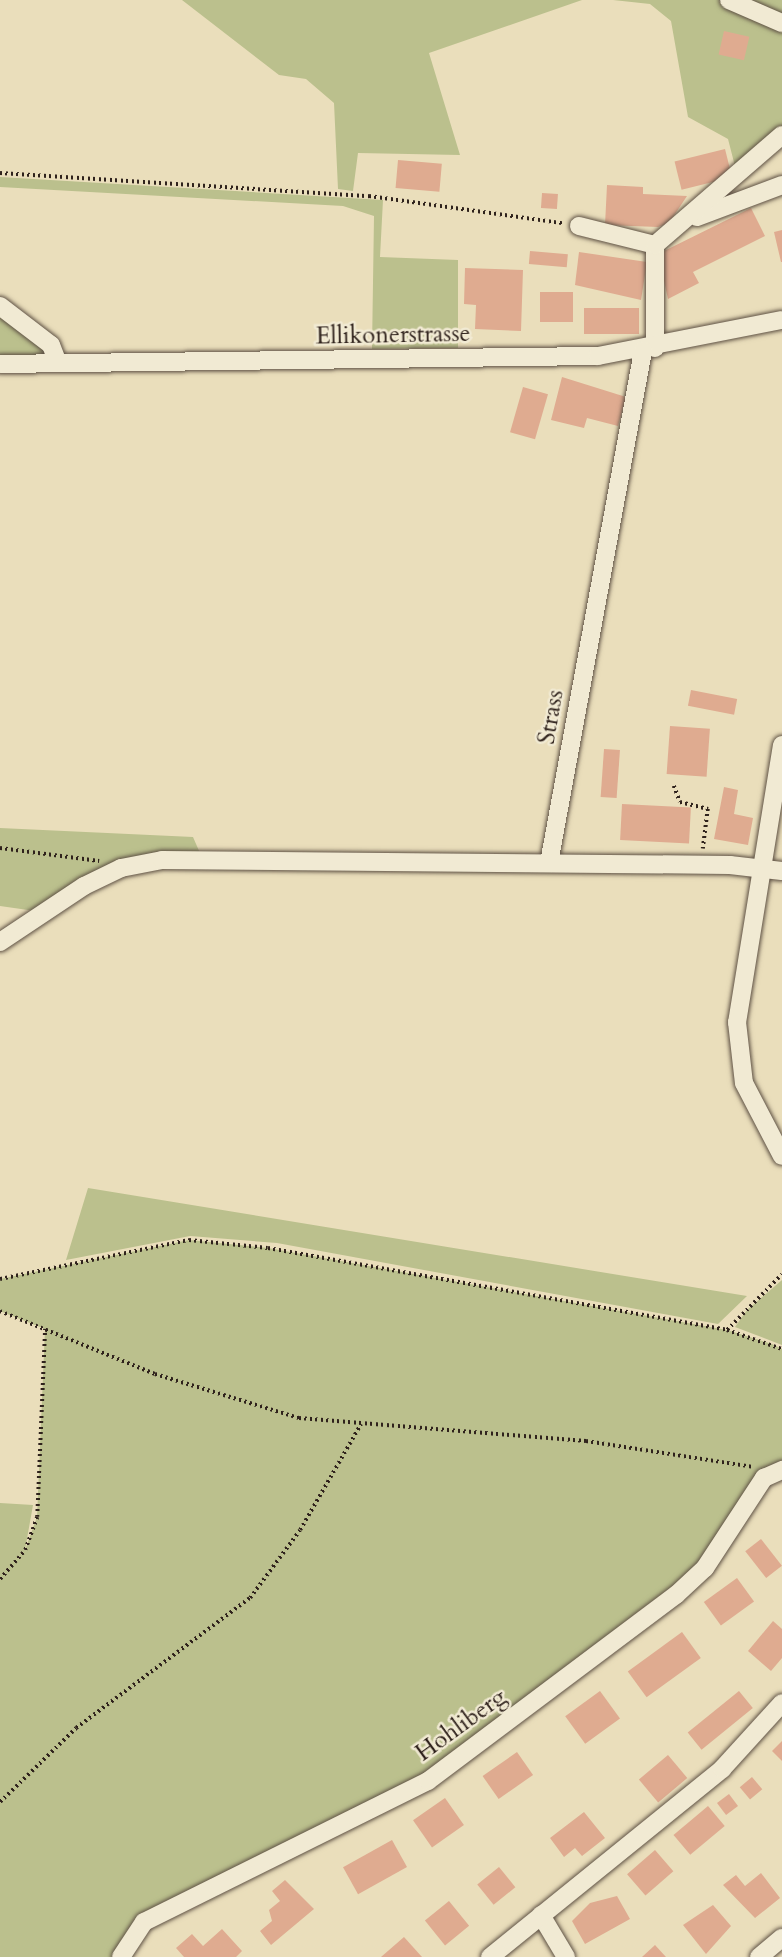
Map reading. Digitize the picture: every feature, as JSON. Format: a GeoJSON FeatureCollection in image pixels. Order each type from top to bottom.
{"type":"FeatureCollection","features":[{"type":"Feature","properties":{"kind":"street"},"geometry":{"type":"LineString","coordinates":[[729,0],[782,23]]}},
{"type":"Feature","properties":{"kind":"street"},"geometry":{"type":"LineString","coordinates":[[579,226],[656,245],[694,218],[782,135]]}},
{"type":"Feature","properties":{"kind":"street"},"geometry":{"type":"LineString","coordinates":[[694,218],[782,185]]}},
{"type":"Feature","properties":{"kind":"street","name":"Strass"},"geometry":{"type":"LineString","coordinates":[[549,863],[649,350],[656,245]]}},
{"type":"Feature","properties":{"kind":"street"},"geometry":{"type":"LineString","coordinates":[[0,306],[51,345],[58,363]]}},
{"type":"Feature","properties":{"kind":"street","name":"Ellikonerstrasse"},"geometry":{"type":"LineString","coordinates":[[0,364],[649,350],[782,320]]}},
{"type":"Feature","properties":{"kind":"street"},"geometry":{"type":"LineString","coordinates":[[782,745],[761,869],[739,1043],[754,1110],[782,1156]]}},
{"type":"Feature","properties":{"kind":"street"},"geometry":{"type":"LineString","coordinates":[[0,942],[121,868],[162,860],[700,864],[782,871]]}},
{"type":"Feature","properties":{"kind":"street","name":"Hohliberg"},"geometry":{"type":"LineString","coordinates":[[121,1957],[144,1922],[428,1780],[654,1611],[705,1568],[777,1470]]}},
{"type":"Feature","properties":{"kind":"street"},"geometry":{"type":"LineString","coordinates":[[490,1957],[722,1769],[782,1703]]}},
{"type":"Feature","properties":{"kind":"street"},"geometry":{"type":"LineString","coordinates":[[541,1915],[566,1957]]}},
{"type":"Feature","properties":{"kind":"street"},"geometry":{"type":"LineString","coordinates":[[760,1957],[782,1938]]}},
{"type":"Feature","properties":{"kind":"path"},"geometry":{"type":"LineString","coordinates":[[0,173],[345,193],[579,226]]}},
{"type":"Feature","properties":{"kind":"path"},"geometry":{"type":"LineString","coordinates":[[674,786],[680,802],[708,809],[700,864]]}},
{"type":"Feature","properties":{"kind":"path"},"geometry":{"type":"LineString","coordinates":[[0,848],[77,854],[121,868]]}},
{"type":"Feature","properties":{"kind":"path"},"geometry":{"type":"LineString","coordinates":[[0,1279],[189,1240],[268,1248],[727,1330],[782,1349]]}},
{"type":"Feature","properties":{"kind":"path"},"geometry":{"type":"LineString","coordinates":[[727,1330],[782,1274]]}},
{"type":"Feature","properties":{"kind":"path"},"geometry":{"type":"LineString","coordinates":[[0,1311],[155,1374],[286,1414],[361,1424],[586,1441],[777,1470]]}},
{"type":"Feature","properties":{"kind":"path"},"geometry":{"type":"LineString","coordinates":[[0,1579],[25,1550],[37,1517],[45,1329]]}},
{"type":"Feature","properties":{"kind":"path"},"geometry":{"type":"LineString","coordinates":[[0,1802],[76,1728],[250,1598],[300,1530],[361,1424]]}},
{"type":"Feature","properties":{"kind":"green space"},"geometry":{"type":"Polygon","coordinates":[[[182,0],[582,0],[429,53],[460,155],[358,153],[353,191],[338,189],[334,103],[306,79],[279,75],[182,0]]]}},
{"type":"Feature","properties":{"kind":"green space"},"geometry":{"type":"Polygon","coordinates":[[[613,0],[782,0],[782,128],[737,174],[728,139],[688,117],[671,21],[650,4],[613,0]]]}},
{"type":"Feature","properties":{"kind":"green space"},"geometry":{"type":"Polygon","coordinates":[[[0,177],[383,200],[380,257],[458,260],[458,348],[372,349],[374,216],[343,206],[0,187],[0,177]]]}},
{"type":"Feature","properties":{"kind":"green space"},"geometry":{"type":"Polygon","coordinates":[[[0,306],[58,363],[0,364],[0,306]]]}},
{"type":"Feature","properties":{"kind":"green space"},"geometry":{"type":"Polygon","coordinates":[[[0,828],[193,837],[203,860],[121,868],[42,912],[0,906],[0,828]]]}},
{"type":"Feature","properties":{"kind":"green space"},"geometry":{"type":"Polygon","coordinates":[[[88,1188],[747,1296],[718,1324],[277,1243],[190,1236],[66,1260],[88,1188]]]}},
{"type":"Feature","properties":{"kind":"green space"},"geometry":{"type":"Polygon","coordinates":[[[189,1240],[268,1248],[727,1330],[772,1344],[782,1349],[782,1470],[773,1470],[705,1568],[428,1781],[144,1922],[121,1957],[0,1957],[0,1503],[33,1505],[25,1550],[37,1517],[45,1329],[0,1311],[0,1279],[189,1240]]]}},
{"type":"Feature","properties":{"kind":"green space"},"geometry":{"type":"Polygon","coordinates":[[[782,1280],[782,1345],[735,1327],[747,1310],[782,1280]]]}},
{"type":"Feature","properties":{"kind":"building"},"geometry":{"type":"Polygon","coordinates":[[[724,31],[749,37],[744,60],[719,54],[724,31]]]}},
{"type":"Feature","properties":{"kind":"building"},"geometry":{"type":"Polygon","coordinates":[[[725,149],[732,177],[682,190],[675,162],[725,149]]]}},
{"type":"Feature","properties":{"kind":"building"},"geometry":{"type":"Polygon","coordinates":[[[398,160],[442,164],[439,192],[396,188],[398,160]]]}},
{"type":"Feature","properties":{"kind":"building"},"geometry":{"type":"Polygon","coordinates":[[[607,185],[643,187],[643,194],[687,196],[669,223],[658,227],[605,225],[607,185]]]}},
{"type":"Feature","properties":{"kind":"building"},"geometry":{"type":"Polygon","coordinates":[[[542,193],[558,194],[557,209],[541,208],[542,193]]]}},
{"type":"Feature","properties":{"kind":"building"},"geometry":{"type":"Polygon","coordinates":[[[751,208],[765,236],[693,272],[699,283],[668,299],[658,254],[751,208]]]}},
{"type":"Feature","properties":{"kind":"building"},"geometry":{"type":"Polygon","coordinates":[[[782,230],[782,262],[781,262],[774,232],[782,230]]]}},
{"type":"Feature","properties":{"kind":"building"},"geometry":{"type":"Polygon","coordinates":[[[530,251],[568,254],[567,267],[529,264],[530,251]]]}},
{"type":"Feature","properties":{"kind":"building"},"geometry":{"type":"Polygon","coordinates":[[[579,252],[647,262],[641,300],[575,285],[579,252]]]}},
{"type":"Feature","properties":{"kind":"building"},"geometry":{"type":"Polygon","coordinates":[[[465,268],[523,270],[521,331],[475,329],[476,305],[464,304],[465,268]]]}},
{"type":"Feature","properties":{"kind":"building"},"geometry":{"type":"Polygon","coordinates":[[[540,292],[573,292],[573,322],[540,322],[540,292]]]}},
{"type":"Feature","properties":{"kind":"building"},"geometry":{"type":"Polygon","coordinates":[[[584,308],[639,308],[639,334],[584,334],[584,308]]]}},
{"type":"Feature","properties":{"kind":"building"},"geometry":{"type":"Polygon","coordinates":[[[562,377],[626,397],[618,426],[587,418],[584,428],[551,420],[562,377]]]}},
{"type":"Feature","properties":{"kind":"building"},"geometry":{"type":"Polygon","coordinates":[[[523,387],[548,394],[535,439],[510,432],[523,387]]]}},
{"type":"Feature","properties":{"kind":"building"},"geometry":{"type":"Polygon","coordinates":[[[691,690],[737,699],[734,715],[688,706],[691,690]]]}},
{"type":"Feature","properties":{"kind":"building"},"geometry":{"type":"Polygon","coordinates":[[[670,726],[710,729],[707,777],[667,774],[670,726]]]}},
{"type":"Feature","properties":{"kind":"building"},"geometry":{"type":"Polygon","coordinates":[[[604,749],[620,750],[617,798],[601,797],[604,749]]]}},
{"type":"Feature","properties":{"kind":"building"},"geometry":{"type":"Polygon","coordinates":[[[724,787],[738,790],[734,814],[753,818],[748,845],[714,839],[724,787]]]}},
{"type":"Feature","properties":{"kind":"building"},"geometry":{"type":"Polygon","coordinates":[[[622,804],[691,808],[689,844],[620,840],[622,804]]]}},
{"type":"Feature","properties":{"kind":"building"},"geometry":{"type":"Polygon","coordinates":[[[761,1539],[782,1566],[766,1578],[745,1551],[761,1539]]]}},
{"type":"Feature","properties":{"kind":"building"},"geometry":{"type":"Polygon","coordinates":[[[737,1578],[754,1601],[721,1626],[704,1602],[737,1578]]]}},
{"type":"Feature","properties":{"kind":"building"},"geometry":{"type":"Polygon","coordinates":[[[773,1621],[782,1629],[782,1658],[771,1671],[748,1651],[773,1621]]]}},
{"type":"Feature","properties":{"kind":"building"},"geometry":{"type":"Polygon","coordinates":[[[682,1632],[701,1658],[647,1697],[628,1671],[682,1632]]]}},
{"type":"Feature","properties":{"kind":"building"},"geometry":{"type":"Polygon","coordinates":[[[600,1691],[620,1719],[585,1744],[565,1716],[600,1691]]]}},
{"type":"Feature","properties":{"kind":"building"},"geometry":{"type":"Polygon","coordinates":[[[739,1691],[753,1708],[702,1750],[688,1733],[739,1691]]]}},
{"type":"Feature","properties":{"kind":"building"},"geometry":{"type":"Polygon","coordinates":[[[782,1741],[782,1761],[772,1751],[782,1741]]]}},
{"type":"Feature","properties":{"kind":"building"},"geometry":{"type":"Polygon","coordinates":[[[517,1752],[533,1775],[499,1799],[483,1776],[517,1752]]]}},
{"type":"Feature","properties":{"kind":"building"},"geometry":{"type":"Polygon","coordinates":[[[668,1755],[687,1778],[658,1802],[639,1779],[668,1755]]]}},
{"type":"Feature","properties":{"kind":"building"},"geometry":{"type":"Polygon","coordinates":[[[752,1777],[762,1789],[750,1800],[740,1787],[752,1777]]]}},
{"type":"Feature","properties":{"kind":"building"},"geometry":{"type":"Polygon","coordinates":[[[729,1794],[738,1806],[726,1815],[717,1803],[729,1794]]]}},
{"type":"Feature","properties":{"kind":"building"},"geometry":{"type":"Polygon","coordinates":[[[445,1798],[464,1825],[432,1847],[413,1820],[445,1798]]]}},
{"type":"Feature","properties":{"kind":"building"},"geometry":{"type":"Polygon","coordinates":[[[708,1806],[725,1826],[690,1855],[674,1835],[708,1806]]]}},
{"type":"Feature","properties":{"kind":"building"},"geometry":{"type":"Polygon","coordinates":[[[584,1812],[605,1838],[582,1856],[575,1848],[564,1857],[550,1838],[584,1812]]]}},
{"type":"Feature","properties":{"kind":"building"},"geometry":{"type":"Polygon","coordinates":[[[392,1840],[407,1867],[358,1894],[343,1867],[392,1840]]]}},
{"type":"Feature","properties":{"kind":"building"},"geometry":{"type":"Polygon","coordinates":[[[655,1850],[673,1871],[645,1895],[627,1874],[655,1850]]]}},
{"type":"Feature","properties":{"kind":"building"},"geometry":{"type":"Polygon","coordinates":[[[499,1867],[515,1887],[494,1905],[477,1885],[499,1867]]]}},
{"type":"Feature","properties":{"kind":"building"},"geometry":{"type":"Polygon","coordinates":[[[761,1873],[780,1898],[755,1918],[723,1885],[736,1875],[745,1886],[761,1873]]]}},
{"type":"Feature","properties":{"kind":"building"},"geometry":{"type":"Polygon","coordinates":[[[285,1880],[314,1909],[271,1945],[260,1931],[272,1921],[269,1910],[280,1901],[272,1891],[285,1880]]]}},
{"type":"Feature","properties":{"kind":"building"},"geometry":{"type":"Polygon","coordinates":[[[617,1896],[630,1919],[585,1944],[572,1921],[590,1903],[617,1896]]]}},
{"type":"Feature","properties":{"kind":"building"},"geometry":{"type":"Polygon","coordinates":[[[449,1901],[469,1926],[445,1945],[425,1921],[449,1901]]]}},
{"type":"Feature","properties":{"kind":"building"},"geometry":{"type":"Polygon","coordinates":[[[713,1905],[731,1926],[706,1954],[683,1925],[713,1905]]]}},
{"type":"Feature","properties":{"kind":"building"},"geometry":{"type":"Polygon","coordinates":[[[222,1929],[242,1951],[236,1957],[184,1957],[176,1948],[192,1934],[203,1946],[222,1929]]]}},
{"type":"Feature","properties":{"kind":"building"},"geometry":{"type":"Polygon","coordinates":[[[404,1937],[422,1957],[381,1957],[404,1937]]]}},
{"type":"Feature","properties":{"kind":"building"},"geometry":{"type":"Polygon","coordinates":[[[655,1945],[666,1957],[642,1957],[655,1945]]]}}]}
